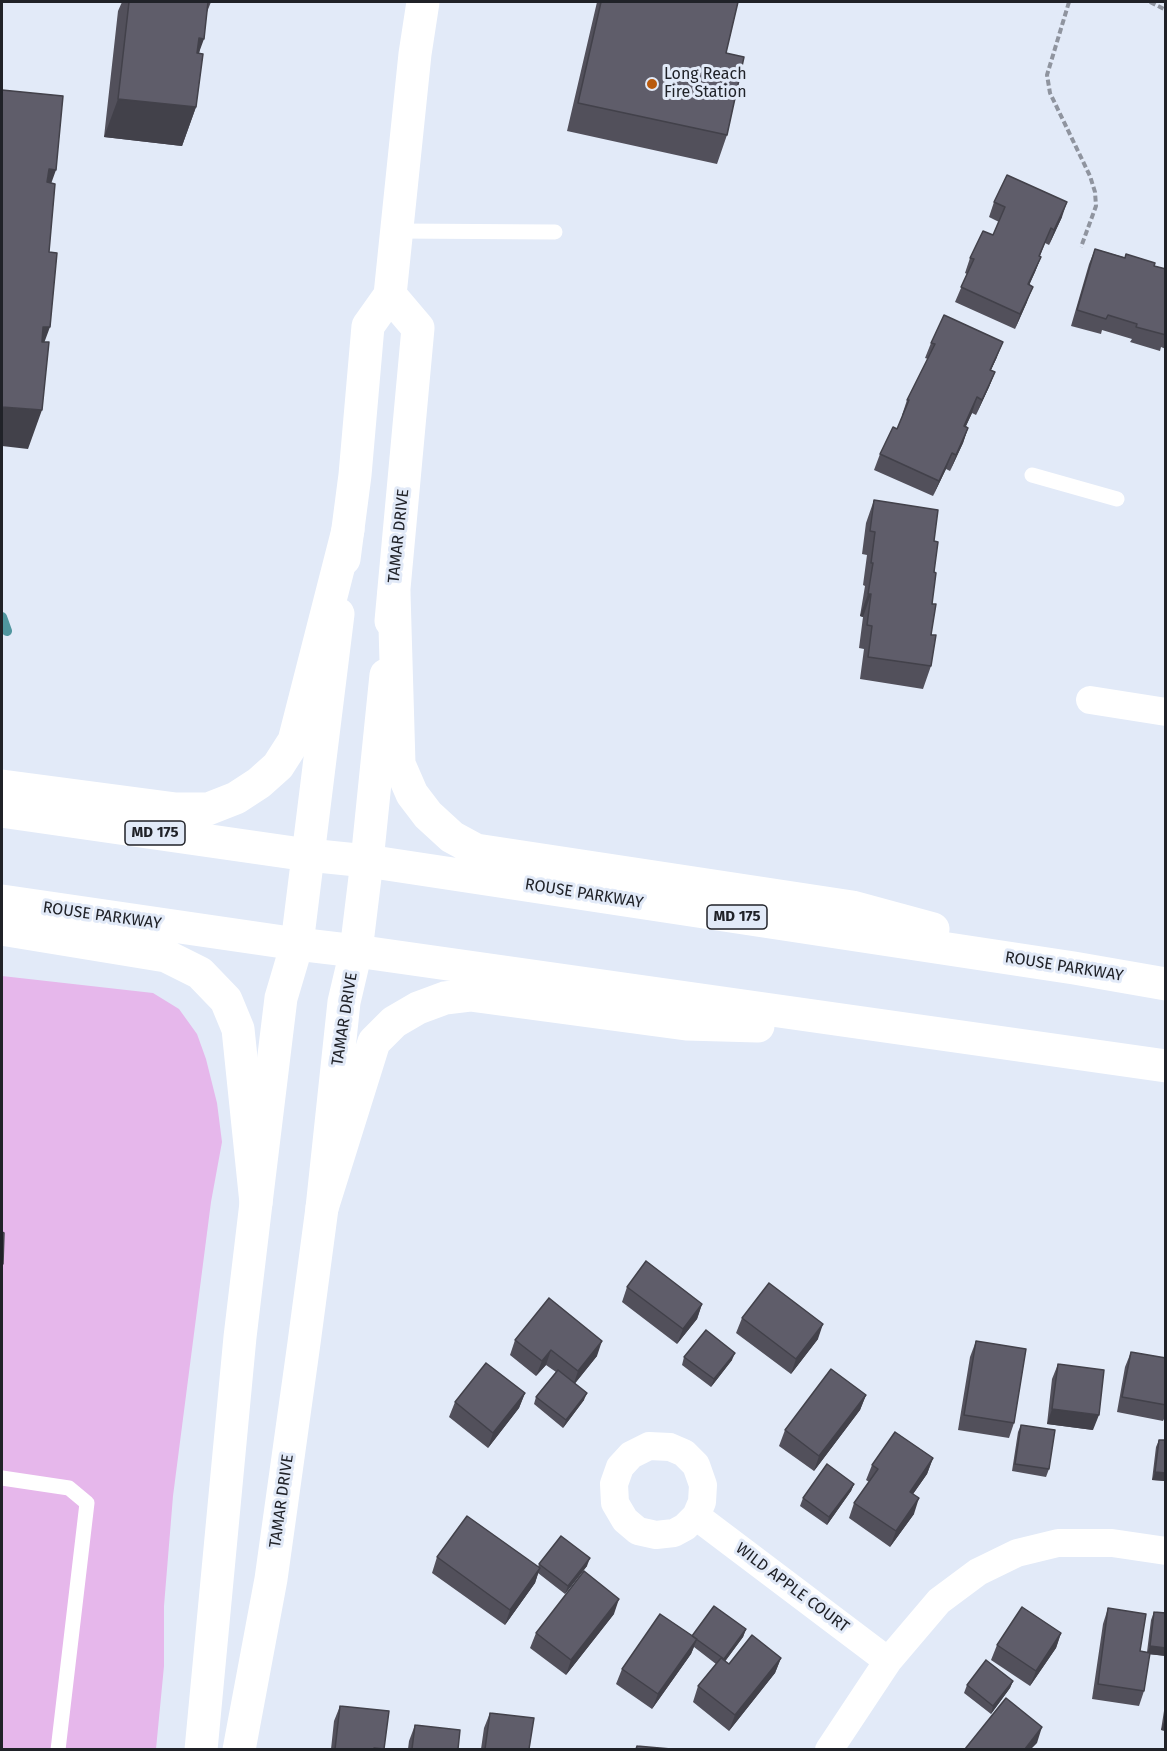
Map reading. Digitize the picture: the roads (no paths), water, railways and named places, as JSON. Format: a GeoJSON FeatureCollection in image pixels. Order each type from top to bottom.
{"type":"FeatureCollection","features":[{"type":"Feature","properties":{"kind":"main road"},"geometry":{"type":"LineString","coordinates":[[201,1749],[240,1337],[281,998],[297,944],[355,475],[368,326],[390,295],[415,54],[423,2]]}},
{"type":"Feature","properties":{"kind":"main road","name":"TAMAR DRIVE"},"geometry":{"type":"LineString","coordinates":[[239,1749],[271,1579],[322,1208],[344,1002],[356,951],[367,861],[418,328],[390,295]]}},
{"type":"Feature","properties":{"kind":"main road"},"geometry":{"type":"LineString","coordinates":[[2,786],[176,809],[208,809],[236,798],[259,783],[278,766],[294,741],[348,530]]}},
{"type":"Feature","properties":{"kind":"main road"},"geometry":{"type":"LineString","coordinates":[[394,593],[399,764],[412,794],[428,814],[452,837],[468,846],[476,850],[852,907],[1074,968]]}},
{"type":"Feature","properties":{"kind":"main road","name":"ROUSE PARKWAY"},"geometry":{"type":"LineString","coordinates":[[2,811],[308,855],[367,861],[1074,968],[1166,984]]}},
{"type":"Feature","properties":{"kind":"main road","name":"ROUSE PARKWAY"},"geometry":{"type":"LineString","coordinates":[[2,901],[1166,1066]]}},
{"type":"Feature","properties":{"kind":"main road"},"geometry":{"type":"LineString","coordinates":[[2,929],[166,956],[200,973],[226,1000],[238,1029],[256,1203]]}},
{"type":"Feature","properties":{"kind":"main road"},"geometry":{"type":"LineString","coordinates":[[322,1208],[374,1042],[394,1022],[418,1008],[445,998],[470,995],[686,1024],[914,1030]]}},
{"type":"Feature","properties":{"kind":"street"},"geometry":{"type":"LineString","coordinates":[[1090,700],[1166,712]]}},
{"type":"Feature","properties":{"kind":"street","name":"WILD APPLE COURT"},"geometry":{"type":"LineString","coordinates":[[696,1516],[888,1661]]}},
{"type":"Feature","properties":{"kind":"street"},"geometry":{"type":"LineString","coordinates":[[829,1749],[888,1661],[939,1601],[978,1572],[1017,1553],[1058,1543],[1112,1543],[1166,1551]]}},
{"type":"Feature","properties":{"kind":"lane"},"geometry":{"type":"LineString","coordinates":[[397,231],[555,232]]}},
{"type":"Feature","properties":{"kind":"lane"},"geometry":{"type":"LineString","coordinates":[[1032,475],[1117,499]]}},
{"type":"Feature","properties":{"kind":"lane"},"geometry":{"type":"LineString","coordinates":[[2,1478],[69,1488],[87,1503],[58,1749]]}},
{"type":"Feature","properties":{"kind":"waterway"},"geometry":{"type":"LineString","coordinates":[[2,617],[7,631]]}},
{"type":"Feature","properties":{"kind":"place","name":"Long Reach Fire Station"},"geometry":{"type":"Point","coordinates":[652,84]}}]}
